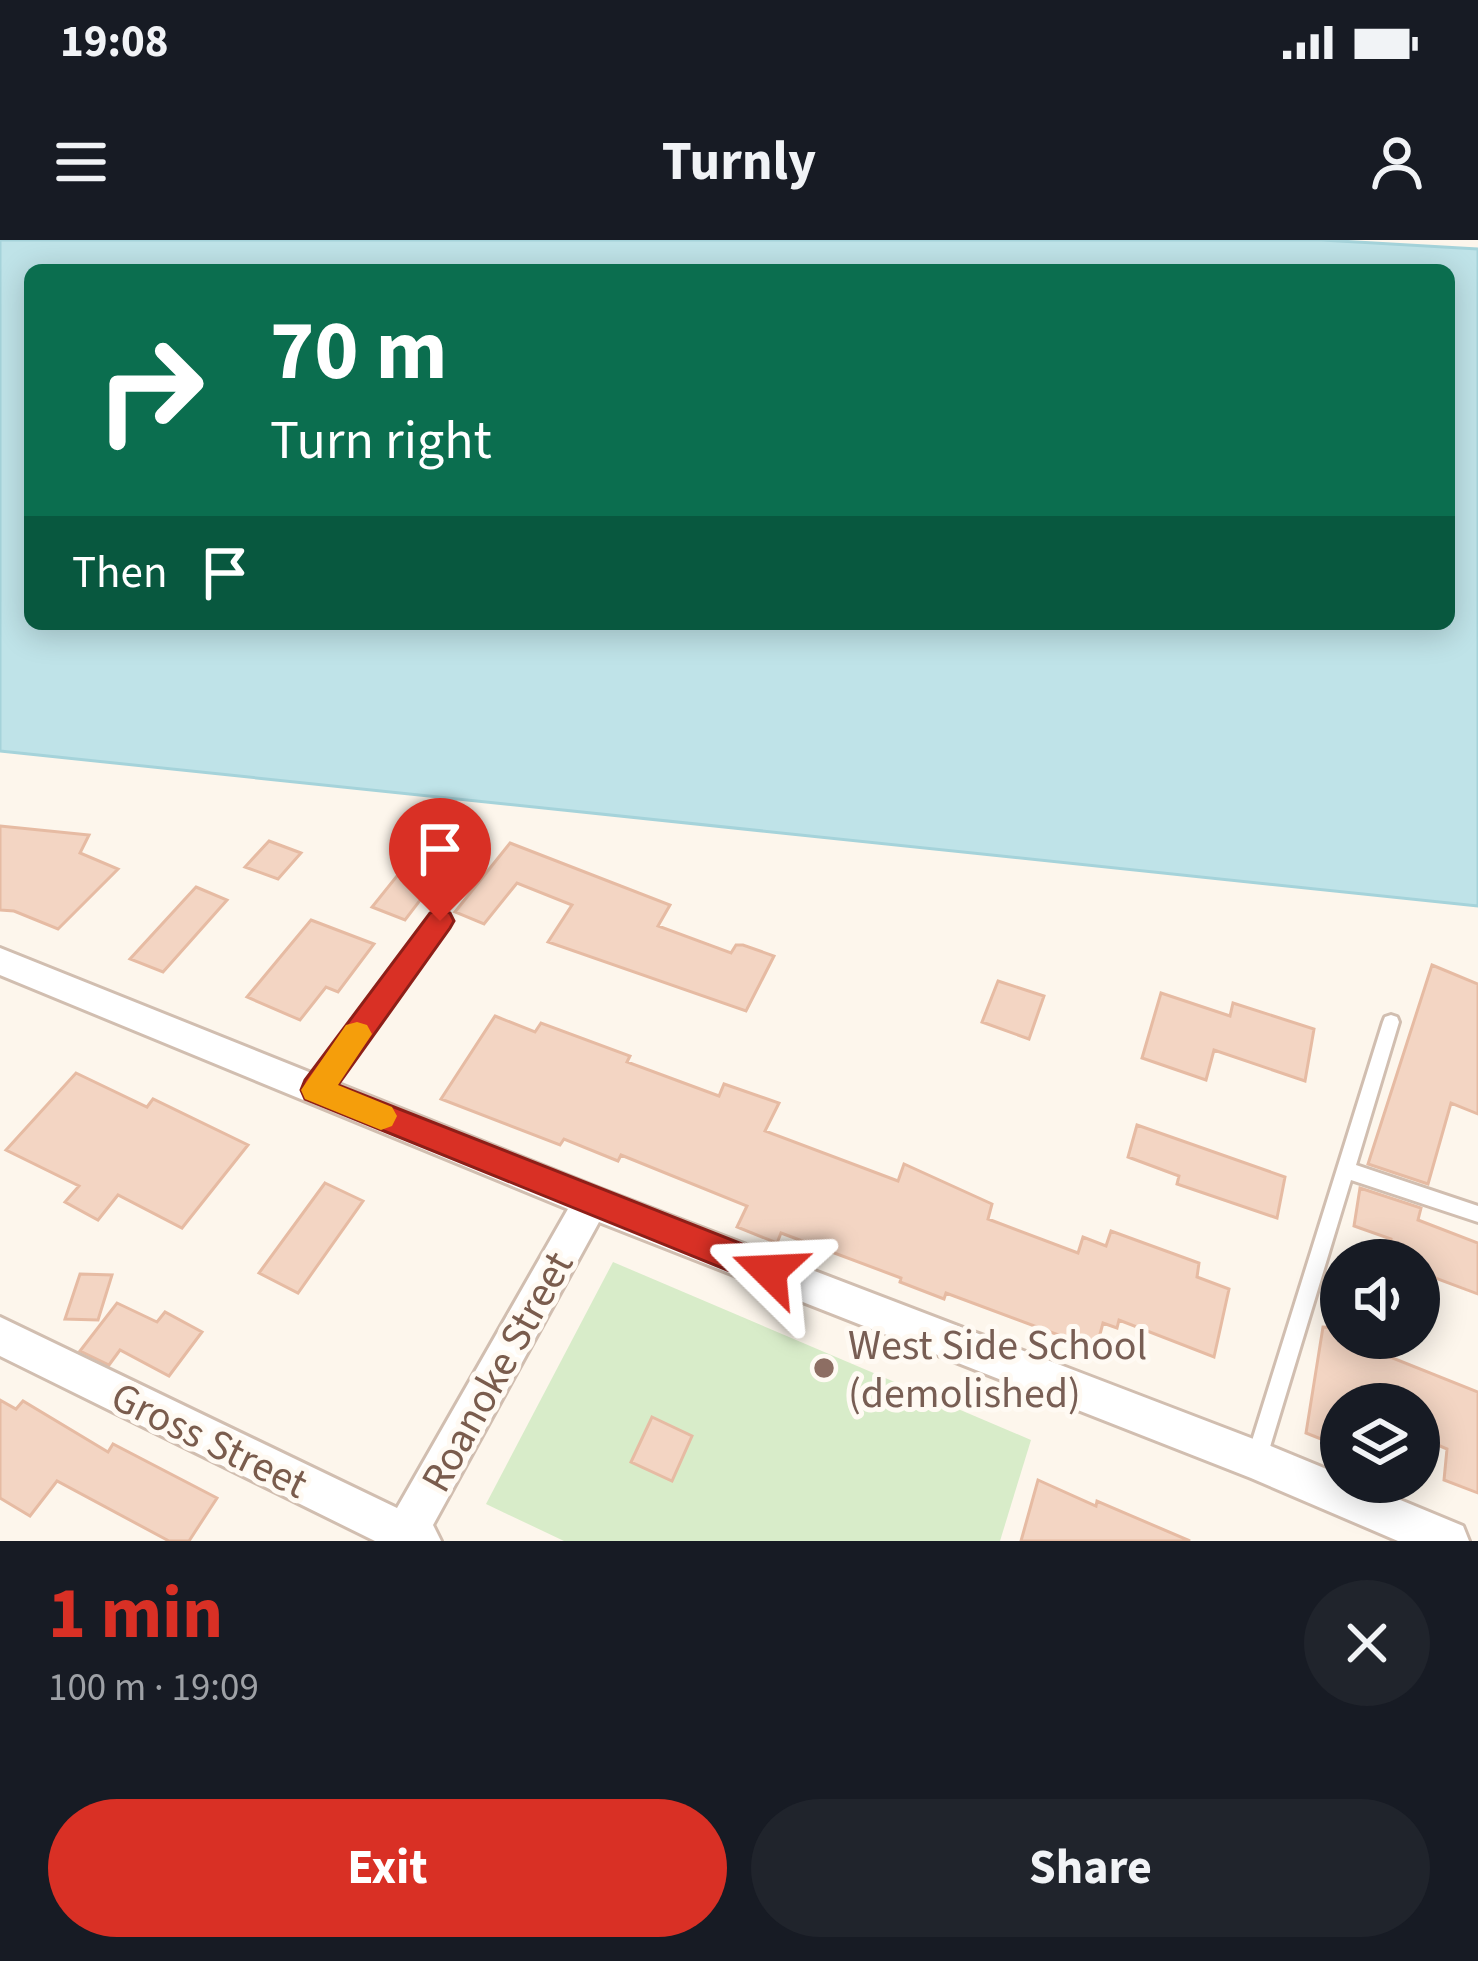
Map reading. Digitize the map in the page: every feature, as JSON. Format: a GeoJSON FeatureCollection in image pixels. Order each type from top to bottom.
{"type":"FeatureCollection","features":[{"type":"Feature","properties":{"kind":"street"},"geometry":{"type":"LineString","coordinates":[[0,962],[591,1202],[1256,1460],[1448,1541]]}},
{"type":"Feature","properties":{"kind":"street","name":"Roanoke Street"},"geometry":{"type":"LineString","coordinates":[[409,1539],[591,1202]]}},
{"type":"Feature","properties":{"kind":"street","name":"Gross Street"},"geometry":{"type":"LineString","coordinates":[[0,1336],[409,1539]]}},
{"type":"Feature","properties":{"kind":"lane"},"geometry":{"type":"LineString","coordinates":[[316,1090],[440,921]]}},
{"type":"Feature","properties":{"kind":"lane"},"geometry":{"type":"LineString","coordinates":[[1256,1460],[1391,1022]]}},
{"type":"Feature","properties":{"kind":"lane"},"geometry":{"type":"LineString","coordinates":[[1346,1169],[1478,1214]]}},
{"type":"Feature","properties":{"kind":"green space"},"geometry":{"type":"Polygon","coordinates":[[[613,1262],[1031,1440],[1000,1541],[564,1541],[486,1504],[613,1262]]]}},
{"type":"Feature","properties":{"kind":"water"},"geometry":{"type":"Polygon","coordinates":[[[0,240],[1322,240],[1478,249],[1478,906],[0,751],[0,240]]]}},
{"type":"Feature","properties":{"kind":"building"},"geometry":{"type":"Polygon","coordinates":[[[0,826],[89,835],[80,853],[118,869],[58,929],[0,910],[0,826]]]}},
{"type":"Feature","properties":{"kind":"building"},"geometry":{"type":"Polygon","coordinates":[[[269,841],[301,853],[278,879],[245,867],[269,841]]]}},
{"type":"Feature","properties":{"kind":"building"},"geometry":{"type":"Polygon","coordinates":[[[510,843],[670,905],[658,926],[731,953],[736,945],[743,945],[774,956],[746,1011],[548,942],[572,905],[517,883],[484,924],[455,912],[510,843]]]}},
{"type":"Feature","properties":{"kind":"building"},"geometry":{"type":"Polygon","coordinates":[[[405,866],[437,878],[405,920],[372,907],[405,866]]]}},
{"type":"Feature","properties":{"kind":"building"},"geometry":{"type":"Polygon","coordinates":[[[196,887],[227,900],[163,972],[130,959],[196,887]]]}},
{"type":"Feature","properties":{"kind":"building"},"geometry":{"type":"Polygon","coordinates":[[[311,920],[374,944],[338,992],[326,987],[300,1020],[247,997],[311,920]]]}},
{"type":"Feature","properties":{"kind":"building"},"geometry":{"type":"Polygon","coordinates":[[[1432,965],[1478,984],[1478,1114],[1451,1103],[1428,1184],[1368,1164],[1432,965]]]}},
{"type":"Feature","properties":{"kind":"building"},"geometry":{"type":"Polygon","coordinates":[[[998,981],[1044,996],[1029,1039],[982,1022],[998,981]]]}},
{"type":"Feature","properties":{"kind":"building"},"geometry":{"type":"Polygon","coordinates":[[[1161,993],[1230,1016],[1233,1003],[1314,1029],[1305,1081],[1214,1050],[1206,1080],[1142,1058],[1161,993]]]}},
{"type":"Feature","properties":{"kind":"building"},"geometry":{"type":"Polygon","coordinates":[[[495,1016],[535,1032],[541,1023],[719,1096],[724,1084],[779,1103],[765,1131],[898,1181],[904,1164],[992,1204],[988,1219],[1078,1253],[1083,1237],[1106,1246],[1111,1231],[1199,1263],[1197,1277],[1229,1289],[1214,1357],[1119,1320],[1117,1328],[1103,1323],[1096,1349],[946,1293],[944,1299],[781,1233],[777,1243],[737,1227],[747,1206],[621,1155],[618,1161],[564,1139],[560,1145],[441,1099],[495,1016]]]}},
{"type":"Feature","properties":{"kind":"building"},"geometry":{"type":"Polygon","coordinates":[[[76,1073],[147,1107],[153,1099],[248,1145],[182,1228],[118,1195],[98,1220],[65,1202],[79,1186],[6,1150],[76,1073]]]}},
{"type":"Feature","properties":{"kind":"building"},"geometry":{"type":"Polygon","coordinates":[[[1137,1125],[1285,1177],[1277,1218],[1177,1184],[1179,1176],[1128,1157],[1137,1125]]]}},
{"type":"Feature","properties":{"kind":"building"},"geometry":{"type":"Polygon","coordinates":[[[325,1183],[363,1201],[298,1293],[259,1273],[325,1183]]]}},
{"type":"Feature","properties":{"kind":"building"},"geometry":{"type":"Polygon","coordinates":[[[1360,1188],[1421,1208],[1418,1220],[1478,1243],[1478,1294],[1440,1280],[1440,1239],[1391,1239],[1354,1226],[1360,1188]]]}},
{"type":"Feature","properties":{"kind":"building"},"geometry":{"type":"Polygon","coordinates":[[[80,1274],[112,1275],[98,1320],[65,1319],[80,1274]]]}},
{"type":"Feature","properties":{"kind":"building"},"geometry":{"type":"Polygon","coordinates":[[[117,1303],[157,1322],[165,1312],[202,1332],[169,1376],[120,1350],[109,1365],[80,1351],[117,1303]]]}},
{"type":"Feature","properties":{"kind":"building"},"geometry":{"type":"Polygon","coordinates":[[[1320,1346],[1320,1359],[1395,1359],[1478,1392],[1478,1493],[1444,1480],[1447,1449],[1440,1446],[1440,1383],[1320,1383],[1320,1439],[1306,1433],[1320,1346]]]}},
{"type":"Feature","properties":{"kind":"building"},"geometry":{"type":"Polygon","coordinates":[[[0,1400],[16,1409],[23,1401],[108,1452],[113,1444],[217,1498],[189,1541],[169,1541],[57,1481],[30,1516],[0,1498],[0,1400]]]}},
{"type":"Feature","properties":{"kind":"building"},"geometry":{"type":"Polygon","coordinates":[[[652,1417],[692,1436],[672,1481],[631,1462],[652,1417]]]}},
{"type":"Feature","properties":{"kind":"building"},"geometry":{"type":"Polygon","coordinates":[[[1038,1480],[1096,1506],[1097,1501],[1190,1541],[1021,1541],[1038,1480]]]}},
{"type":"Feature","properties":{"kind":"slow traffic"},"geometry":{"type":"LineString","coordinates":[[357,1034],[316,1090],[381,1116]]}},
{"type":"Feature","properties":{"kind":"place","name":"West Side School (demolished)"},"geometry":{"type":"Point","coordinates":[824,1368]}},
{"type":"Feature","properties":{"kind":"route"},"geometry":{"type":"LineString","coordinates":[[440,921],[316,1090],[769,1271]]}}]}
